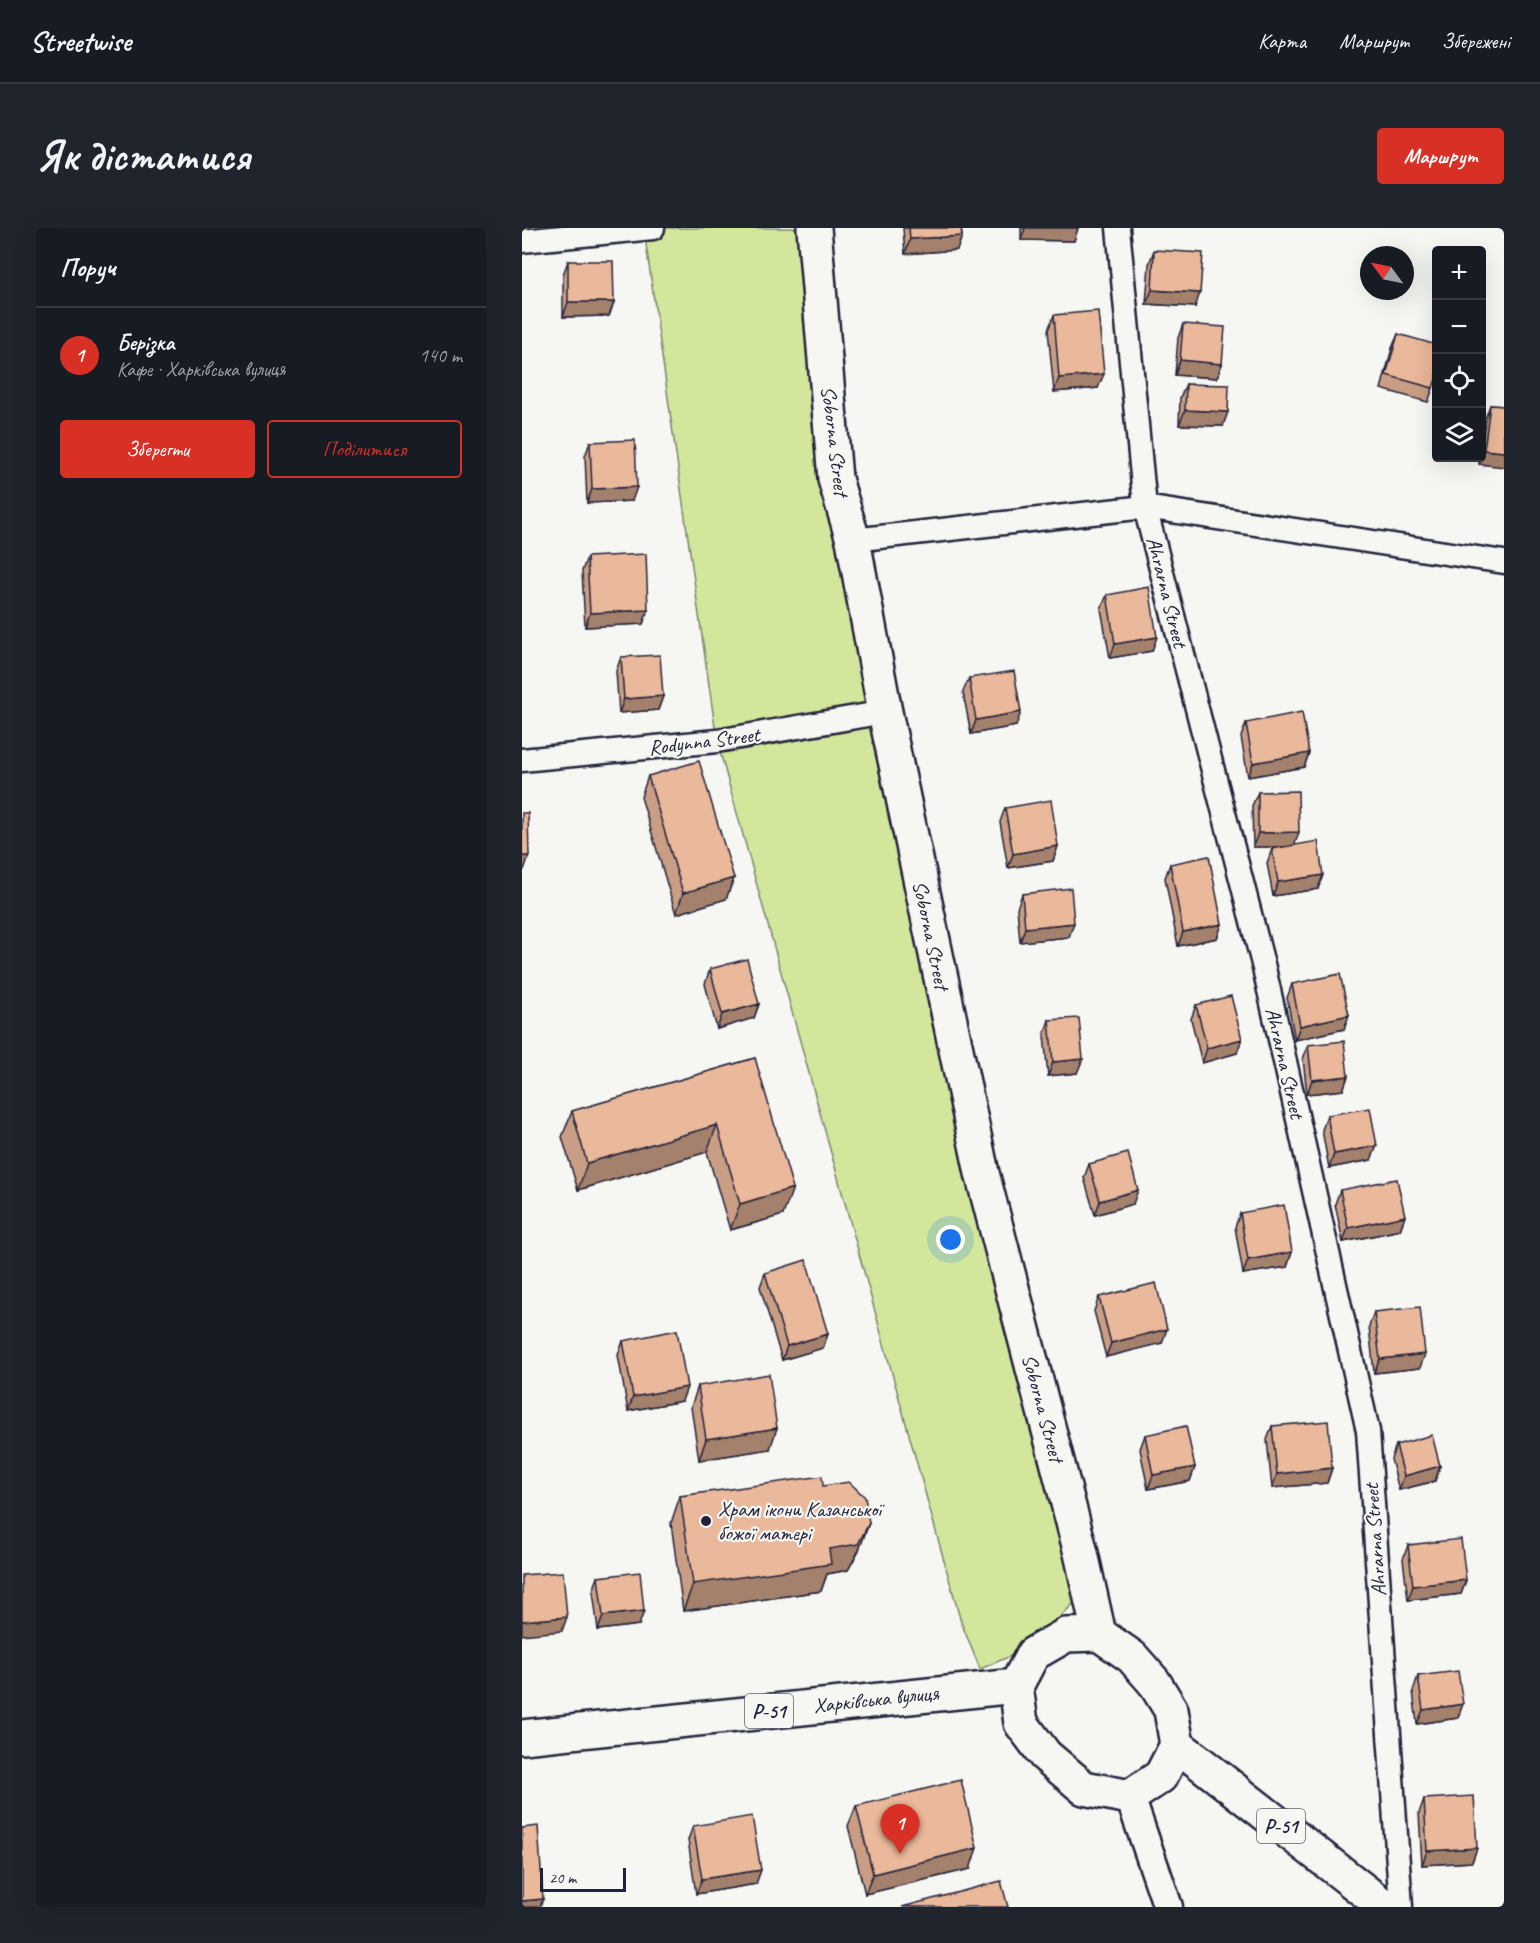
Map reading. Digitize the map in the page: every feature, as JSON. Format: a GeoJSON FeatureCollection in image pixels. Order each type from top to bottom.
{"type":"FeatureCollection","features":[{"type":"Feature","properties":{"kind":"main road","name":"Soborna Street"},"geometry":{"type":"LineString","coordinates":[[814,228],[835,479],[853,540],[885,712],[982,1173],[1081,1553],[1099,1634]]}},
{"type":"Feature","properties":{"kind":"main road"},"geometry":{"type":"LineString","coordinates":[[1099,1634],[1132,1657],[1154,1682],[1171,1710],[1177,1745],[1161,1776],[1130,1797],[1084,1788],[1045,1755],[1021,1723],[1016,1686],[1033,1654],[1066,1635],[1099,1634]]}},
{"type":"Feature","properties":{"kind":"main road","name":"Харківська вулиця"},"geometry":{"type":"LineString","coordinates":[[522,1737],[1016,1686]]}},
{"type":"Feature","properties":{"kind":"main road","name":"Р-51"},"geometry":{"type":"LineString","coordinates":[[1177,1745],[1385,1907]]}},
{"type":"Feature","properties":{"kind":"street"},"geometry":{"type":"LineString","coordinates":[[522,241],[653,228]]}},
{"type":"Feature","properties":{"kind":"street","name":"Ahrarna Street"},"geometry":{"type":"LineString","coordinates":[[1118,228],[1145,507],[1264,968],[1368,1431],[1401,1907]]}},
{"type":"Feature","properties":{"kind":"street"},"geometry":{"type":"LineString","coordinates":[[853,540],[1145,507],[1504,562]]}},
{"type":"Feature","properties":{"kind":"street","name":"Rodynna Street"},"geometry":{"type":"LineString","coordinates":[[522,760],[717,741],[885,712]]}},
{"type":"Feature","properties":{"kind":"street"},"geometry":{"type":"LineString","coordinates":[[1130,1797],[1168,1907]]}},
{"type":"Feature","properties":{"kind":"green space"},"geometry":{"type":"Polygon","coordinates":[[[522,228],[814,228],[835,479],[1080,1597],[1046,1631],[1020,1652],[980,1669],[961,1622],[717,741],[644,230],[522,241],[522,228]]]}},
{"type":"Feature","properties":{"kind":"building"},"geometry":{"type":"Polygon","coordinates":[[[909,228],[961,228],[962,236],[910,239],[909,228]]]}},
{"type":"Feature","properties":{"kind":"building"},"geometry":{"type":"Polygon","coordinates":[[[1154,250],[1203,253],[1200,293],[1152,290],[1154,250]]]}},
{"type":"Feature","properties":{"kind":"building"},"geometry":{"type":"Polygon","coordinates":[[[568,261],[613,261],[614,302],[568,302],[568,261]]]}},
{"type":"Feature","properties":{"kind":"building"},"geometry":{"type":"Polygon","coordinates":[[[1098,311],[1104,374],[1059,378],[1054,315],[1098,311]]]}},
{"type":"Feature","properties":{"kind":"building"},"geometry":{"type":"Polygon","coordinates":[[[1183,324],[1225,327],[1222,364],[1180,360],[1183,324]]]}},
{"type":"Feature","properties":{"kind":"building"},"geometry":{"type":"Polygon","coordinates":[[[1398,334],[1432,344],[1432,388],[1386,375],[1398,334]]]}},
{"type":"Feature","properties":{"kind":"building"},"geometry":{"type":"Polygon","coordinates":[[[1186,384],[1229,385],[1228,412],[1185,410],[1186,384]]]}},
{"type":"Feature","properties":{"kind":"building"},"geometry":{"type":"Polygon","coordinates":[[[1490,405],[1504,406],[1504,452],[1486,450],[1490,405]]]}},
{"type":"Feature","properties":{"kind":"building"},"geometry":{"type":"Polygon","coordinates":[[[635,440],[637,487],[592,489],[590,442],[635,440]]]}},
{"type":"Feature","properties":{"kind":"building"},"geometry":{"type":"Polygon","coordinates":[[[646,554],[648,610],[590,613],[587,557],[646,554]]]}},
{"type":"Feature","properties":{"kind":"building"},"geometry":{"type":"Polygon","coordinates":[[[1149,587],[1157,637],[1115,644],[1107,595],[1149,587]]]}},
{"type":"Feature","properties":{"kind":"building"},"geometry":{"type":"Polygon","coordinates":[[[660,655],[663,696],[624,699],[621,657],[660,655]]]}},
{"type":"Feature","properties":{"kind":"building"},"geometry":{"type":"Polygon","coordinates":[[[1014,671],[1021,712],[976,720],[969,678],[1014,671]]]}},
{"type":"Feature","properties":{"kind":"building"},"geometry":{"type":"Polygon","coordinates":[[[1302,712],[1309,753],[1253,763],[1246,723],[1302,712]]]}},
{"type":"Feature","properties":{"kind":"building"},"geometry":{"type":"Polygon","coordinates":[[[699,761],[734,878],[683,893],[648,776],[699,761]]]}},
{"type":"Feature","properties":{"kind":"building"},"geometry":{"type":"Polygon","coordinates":[[[1298,791],[1299,832],[1258,833],[1258,792],[1298,791]]]}},
{"type":"Feature","properties":{"kind":"building"},"geometry":{"type":"Polygon","coordinates":[[[1051,800],[1058,846],[1013,854],[1005,808],[1051,800]]]}},
{"type":"Feature","properties":{"kind":"building"},"geometry":{"type":"Polygon","coordinates":[[[522,813],[528,813],[529,856],[522,856],[522,813]]]}},
{"type":"Feature","properties":{"kind":"building"},"geometry":{"type":"Polygon","coordinates":[[[1318,841],[1323,875],[1278,882],[1272,849],[1318,841]]]}},
{"type":"Feature","properties":{"kind":"building"},"geometry":{"type":"Polygon","coordinates":[[[1209,856],[1222,924],[1183,932],[1170,864],[1209,856]]]}},
{"type":"Feature","properties":{"kind":"building"},"geometry":{"type":"Polygon","coordinates":[[[1071,888],[1074,923],[1025,928],[1022,894],[1071,888]]]}},
{"type":"Feature","properties":{"kind":"building"},"geometry":{"type":"Polygon","coordinates":[[[747,959],[759,1004],[722,1014],[710,969],[747,959]]]}},
{"type":"Feature","properties":{"kind":"building"},"geometry":{"type":"Polygon","coordinates":[[[1340,974],[1349,1015],[1300,1026],[1292,984],[1340,974]]]}},
{"type":"Feature","properties":{"kind":"building"},"geometry":{"type":"Polygon","coordinates":[[[1231,996],[1242,1039],[1207,1048],[1196,1005],[1231,996]]]}},
{"type":"Feature","properties":{"kind":"building"},"geometry":{"type":"Polygon","coordinates":[[[1079,1018],[1083,1059],[1053,1062],[1049,1020],[1079,1018]]]}},
{"type":"Feature","properties":{"kind":"building"},"geometry":{"type":"Polygon","coordinates":[[[1344,1041],[1348,1076],[1312,1080],[1308,1045],[1344,1041]]]}},
{"type":"Feature","properties":{"kind":"building"},"geometry":{"type":"Polygon","coordinates":[[[755,1058],[793,1188],[740,1204],[717,1125],[587,1163],[572,1111],[755,1058]]]}},
{"type":"Feature","properties":{"kind":"building"},"geometry":{"type":"Polygon","coordinates":[[[1370,1108],[1377,1146],[1334,1154],[1327,1115],[1370,1108]]]}},
{"type":"Feature","properties":{"kind":"building"},"geometry":{"type":"Polygon","coordinates":[[[1128,1153],[1138,1190],[1100,1201],[1089,1164],[1128,1153]]]}},
{"type":"Feature","properties":{"kind":"building"},"geometry":{"type":"Polygon","coordinates":[[[1397,1179],[1405,1216],[1348,1228],[1340,1190],[1397,1179]]]}},
{"type":"Feature","properties":{"kind":"building"},"geometry":{"type":"Polygon","coordinates":[[[1284,1205],[1292,1252],[1248,1260],[1240,1213],[1284,1205]]]}},
{"type":"Feature","properties":{"kind":"building"},"geometry":{"type":"Polygon","coordinates":[[[806,1260],[828,1334],[787,1346],[765,1273],[806,1260]]]}},
{"type":"Feature","properties":{"kind":"building"},"geometry":{"type":"Polygon","coordinates":[[[1156,1283],[1167,1329],[1111,1343],[1099,1297],[1156,1283]]]}},
{"type":"Feature","properties":{"kind":"building"},"geometry":{"type":"Polygon","coordinates":[[[1420,1307],[1425,1354],[1380,1359],[1374,1312],[1420,1307]]]}},
{"type":"Feature","properties":{"kind":"building"},"geometry":{"type":"Polygon","coordinates":[[[677,1330],[687,1387],[633,1397],[623,1341],[677,1330]]]}},
{"type":"Feature","properties":{"kind":"building"},"geometry":{"type":"Polygon","coordinates":[[[769,1374],[777,1428],[706,1439],[698,1386],[769,1374]]]}},
{"type":"Feature","properties":{"kind":"building"},"geometry":{"type":"Polygon","coordinates":[[[1328,1421],[1332,1468],[1277,1474],[1272,1426],[1328,1421]]]}},
{"type":"Feature","properties":{"kind":"building"},"geometry":{"type":"Polygon","coordinates":[[[1186,1426],[1195,1467],[1153,1475],[1145,1435],[1186,1426]]]}},
{"type":"Feature","properties":{"kind":"building"},"geometry":{"type":"Polygon","coordinates":[[[1432,1435],[1440,1466],[1404,1476],[1396,1445],[1432,1435]]]}},
{"type":"Feature","properties":{"kind":"building"},"geometry":{"type":"Polygon","coordinates":[[[822,1476],[823,1486],[849,1482],[865,1497],[869,1523],[858,1544],[829,1549],[831,1564],[693,1584],[680,1496],[822,1476]]]}},
{"type":"Feature","properties":{"kind":"building"},"geometry":{"type":"Polygon","coordinates":[[[1461,1539],[1466,1580],[1413,1586],[1408,1545],[1461,1539]]]}},
{"type":"Feature","properties":{"kind":"building"},"geometry":{"type":"Polygon","coordinates":[[[563,1572],[567,1617],[522,1621],[522,1575],[563,1572]]]}},
{"type":"Feature","properties":{"kind":"building"},"geometry":{"type":"Polygon","coordinates":[[[640,1572],[644,1611],[603,1616],[598,1577],[640,1572]]]}},
{"type":"Feature","properties":{"kind":"building"},"geometry":{"type":"Polygon","coordinates":[[[1458,1671],[1463,1704],[1423,1710],[1418,1676],[1458,1671]]]}},
{"type":"Feature","properties":{"kind":"building"},"geometry":{"type":"Polygon","coordinates":[[[961,1780],[977,1848],[873,1874],[856,1806],[961,1780]]]}},
{"type":"Feature","properties":{"kind":"building"},"geometry":{"type":"Polygon","coordinates":[[[1474,1796],[1477,1848],[1427,1851],[1424,1799],[1474,1796]]]}},
{"type":"Feature","properties":{"kind":"building"},"geometry":{"type":"Polygon","coordinates":[[[752,1816],[761,1870],[702,1879],[693,1826],[752,1816]]]}},
{"type":"Feature","properties":{"kind":"building"},"geometry":{"type":"Polygon","coordinates":[[[538,1826],[543,1899],[522,1901],[522,1828],[538,1826]]]}},
{"type":"Feature","properties":{"kind":"building"},"geometry":{"type":"Polygon","coordinates":[[[1001,1881],[1008,1907],[902,1907],[1001,1881]]]}},
{"type":"Feature","properties":{"kind":"place","name":"Храм ікони Казанської божої матері"},"geometry":{"type":"Point","coordinates":[706,1521]}},
{"type":"Feature","properties":{"kind":"place","name":"Берізка"},"geometry":{"type":"Point","coordinates":[900,1854]}}]}
